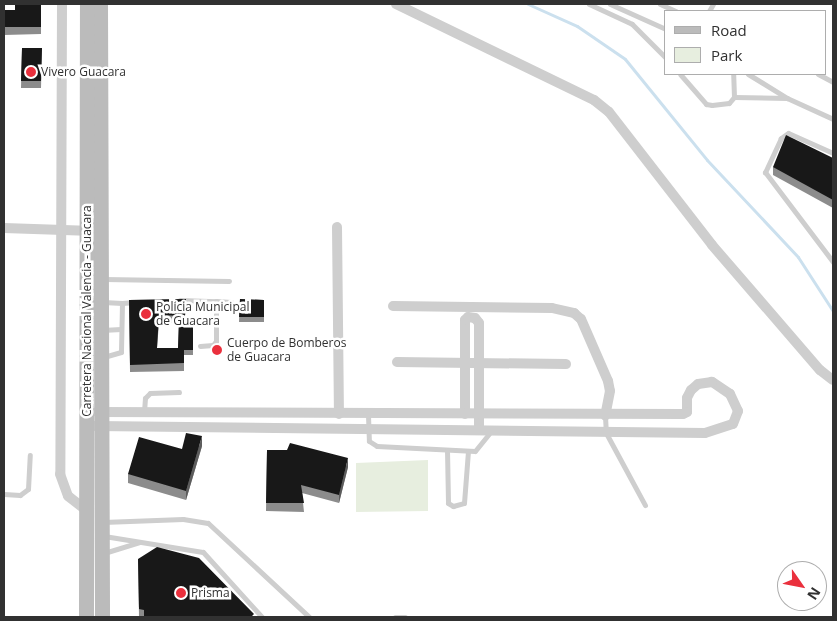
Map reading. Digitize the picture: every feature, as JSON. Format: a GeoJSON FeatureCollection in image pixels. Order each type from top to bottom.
{"type":"FeatureCollection","features":[{"type":"Feature","properties":{"kind":"main road","name":"Carretera Nacional Valencia - Guacara"},"geometry":{"type":"LineString","coordinates":[[87,4],[94,231],[103,279],[102,302],[86,358],[94,419],[101,529],[102,617]]}},
{"type":"Feature","properties":{"kind":"main road","name":"Carretera Nacional Valencia - Guacara"},"geometry":{"type":"LineString","coordinates":[[86,617],[87,511],[101,357],[86,302],[94,231],[100,4]]}},
{"type":"Feature","properties":{"kind":"street"},"geometry":{"type":"LineString","coordinates":[[62,4],[59,230],[60,474],[68,496],[87,511]]}},
{"type":"Feature","properties":{"kind":"street"},"geometry":{"type":"LineString","coordinates":[[396,4],[594,100],[609,112],[712,245],[820,370],[833,380]]}},
{"type":"Feature","properties":{"kind":"street"},"geometry":{"type":"LineString","coordinates":[[337,227],[339,414]]}},
{"type":"Feature","properties":{"kind":"street"},"geometry":{"type":"LineString","coordinates":[[4,228],[94,231]]}},
{"type":"Feature","properties":{"kind":"street"},"geometry":{"type":"LineString","coordinates":[[393,306],[552,308],[574,313],[581,319],[608,382],[610,391],[605,416]]}},
{"type":"Feature","properties":{"kind":"street"},"geometry":{"type":"LineString","coordinates":[[465,414],[465,320],[468,317],[478,320],[479,430]]}},
{"type":"Feature","properties":{"kind":"street"},"geometry":{"type":"LineString","coordinates":[[397,362],[566,364]]}},
{"type":"Feature","properties":{"kind":"street"},"geometry":{"type":"LineString","coordinates":[[706,382],[724,387],[738,412],[733,424],[705,432],[606,433],[367,430],[94,419],[144,412],[605,416],[685,414],[691,390],[706,382]]}},
{"type":"Feature","properties":{"kind":"lane"},"geometry":{"type":"LineString","coordinates":[[589,4],[632,24],[664,56]]}},
{"type":"Feature","properties":{"kind":"lane"},"geometry":{"type":"LineString","coordinates":[[610,4],[664,28]]}},
{"type":"Feature","properties":{"kind":"lane"},"geometry":{"type":"LineString","coordinates":[[660,4],[674,10]]}},
{"type":"Feature","properties":{"kind":"lane"},"geometry":{"type":"LineString","coordinates":[[681,75],[706,104],[722,105],[734,97],[787,98]]}},
{"type":"Feature","properties":{"kind":"lane"},"geometry":{"type":"LineString","coordinates":[[732,75],[734,97]]}},
{"type":"Feature","properties":{"kind":"lane"},"geometry":{"type":"LineString","coordinates":[[750,75],[787,98],[833,119]]}},
{"type":"Feature","properties":{"kind":"lane"},"geometry":{"type":"LineString","coordinates":[[820,75],[833,82]]}},
{"type":"Feature","properties":{"kind":"lane"},"geometry":{"type":"LineString","coordinates":[[833,153],[788,133],[781,138],[765,172],[833,262]]}},
{"type":"Feature","properties":{"kind":"lane"},"geometry":{"type":"LineString","coordinates":[[103,279],[229,281]]}},
{"type":"Feature","properties":{"kind":"lane"},"geometry":{"type":"LineString","coordinates":[[174,301],[231,302]]}},
{"type":"Feature","properties":{"kind":"lane"},"geometry":{"type":"LineString","coordinates":[[200,346],[213,345],[216,341],[216,301]]}},
{"type":"Feature","properties":{"kind":"lane"},"geometry":{"type":"LineString","coordinates":[[86,302],[148,302]]}},
{"type":"Feature","properties":{"kind":"lane"},"geometry":{"type":"LineString","coordinates":[[86,358],[101,357],[121,352],[122,303]]}},
{"type":"Feature","properties":{"kind":"lane"},"geometry":{"type":"LineString","coordinates":[[94,331],[121,329]]}},
{"type":"Feature","properties":{"kind":"lane"},"geometry":{"type":"LineString","coordinates":[[144,412],[145,398],[150,393],[179,392]]}},
{"type":"Feature","properties":{"kind":"lane"},"geometry":{"type":"LineString","coordinates":[[368,415],[367,430],[372,445],[447,450],[479,449],[491,431]]}},
{"type":"Feature","properties":{"kind":"lane"},"geometry":{"type":"LineString","coordinates":[[605,416],[606,433],[645,505]]}},
{"type":"Feature","properties":{"kind":"lane"},"geometry":{"type":"LineString","coordinates":[[447,450],[448,503],[452,506],[464,503],[468,450]]}},
{"type":"Feature","properties":{"kind":"lane"},"geometry":{"type":"LineString","coordinates":[[4,494],[20,495],[28,489],[30,455]]}},
{"type":"Feature","properties":{"kind":"lane"},"geometry":{"type":"LineString","coordinates":[[101,529],[183,519],[208,524],[309,617]]}},
{"type":"Feature","properties":{"kind":"lane"},"geometry":{"type":"LineString","coordinates":[[101,529],[139,542],[203,552],[262,617]]}},
{"type":"Feature","properties":{"kind":"lane"},"geometry":{"type":"LineString","coordinates":[[101,554],[139,542]]}},
{"type":"Feature","properties":{"kind":"lane"},"geometry":{"type":"LineString","coordinates":[[395,617],[405,617]]}},
{"type":"Feature","properties":{"kind":"green space"},"geometry":{"type":"Polygon","coordinates":[[[428,460],[428,511],[356,512],[356,463],[428,460]]]}},
{"type":"Feature","properties":{"kind":"building"},"geometry":{"type":"Polygon","coordinates":[[[15,4],[41,4],[41,27],[4,27],[4,10],[15,10],[15,4]]]}},
{"type":"Feature","properties":{"kind":"building","name":"Vivero Guacara"},"geometry":{"type":"Polygon","coordinates":[[[22,48],[42,48],[41,81],[21,81],[22,48]]]}},
{"type":"Feature","properties":{"kind":"building"},"geometry":{"type":"Polygon","coordinates":[[[786,135],[833,158],[833,200],[773,167],[786,135]]]}},
{"type":"Feature","properties":{"kind":"building"},"geometry":{"type":"Polygon","coordinates":[[[186,299],[185,316],[159,315],[157,348],[184,348],[184,363],[130,365],[129,300],[186,299]]]}},
{"type":"Feature","properties":{"kind":"building"},"geometry":{"type":"Polygon","coordinates":[[[240,299],[264,300],[264,317],[239,317],[240,299]]]}},
{"type":"Feature","properties":{"kind":"building"},"geometry":{"type":"Polygon","coordinates":[[[179,318],[193,318],[193,350],[178,348],[179,318]]]}},
{"type":"Feature","properties":{"kind":"building"},"geometry":{"type":"Polygon","coordinates":[[[186,433],[202,436],[186,491],[128,474],[139,437],[182,449],[186,433]]]}},
{"type":"Feature","properties":{"kind":"building"},"geometry":{"type":"Polygon","coordinates":[[[290,443],[348,458],[339,495],[301,485],[304,503],[266,503],[267,450],[287,450],[290,443]]]}},
{"type":"Feature","properties":{"kind":"building","name":"Prisma"},"geometry":{"type":"Polygon","coordinates":[[[157,547],[199,558],[254,614],[251,617],[144,617],[144,610],[139,609],[138,559],[157,547]]]}},
{"type":"Feature","properties":{"kind":"waterway"},"geometry":{"type":"LineString","coordinates":[[528,4],[577,26],[625,59],[707,160],[798,257],[833,311]]}},
{"type":"Feature","properties":{"kind":"place","name":"Vivero Guacara"},"geometry":{"type":"Point","coordinates":[31,72]}},
{"type":"Feature","properties":{"kind":"place","name":"Policia Municipal de Guacara"},"geometry":{"type":"Point","coordinates":[146,314]}},
{"type":"Feature","properties":{"kind":"place","name":"Cuerpo de Bomberos de Guacara"},"geometry":{"type":"Point","coordinates":[217,350]}},
{"type":"Feature","properties":{"kind":"place","name":"Prisma"},"geometry":{"type":"Point","coordinates":[181,593]}}]}
